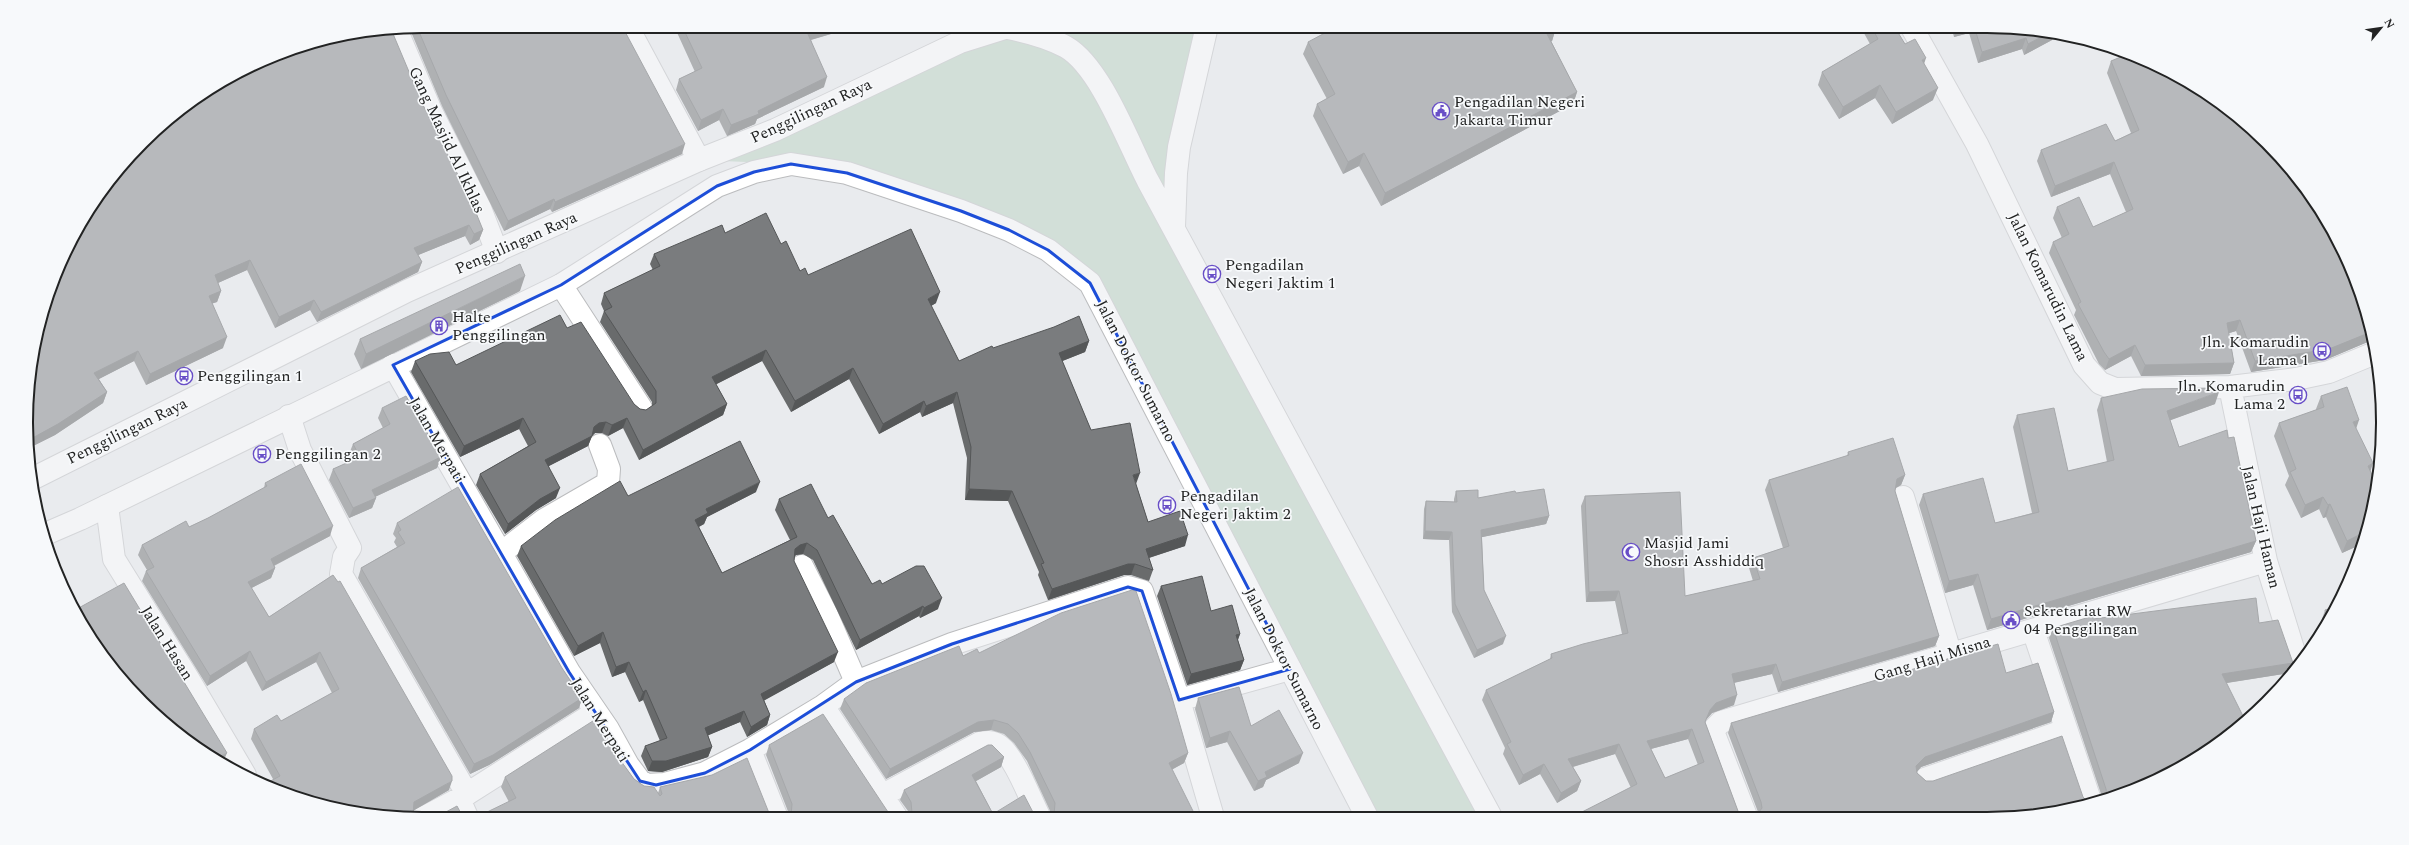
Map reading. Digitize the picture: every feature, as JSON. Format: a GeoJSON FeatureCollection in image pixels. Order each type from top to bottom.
{"type":"FeatureCollection","features":[{"type":"Feature","properties":{"kind":"street"},"geometry":{"type":"LineString","coordinates":[[631,33],[699,160]]}},
{"type":"Feature","properties":{"kind":"street","name":"Penggilingan Raya"},"geometry":{"type":"LineString","coordinates":[[38,474],[407,291],[497,252],[699,160],[775,130],[960,42],[990,33]]}},
{"type":"Feature","properties":{"kind":"street"},"geometry":{"type":"LineString","coordinates":[[1033,33],[1067,48],[1086,65],[1107,96],[1134,155],[1488,812]]}},
{"type":"Feature","properties":{"kind":"street"},"geometry":{"type":"LineString","coordinates":[[1174,230],[1176,173],[1179,147],[1205,33]]}},
{"type":"Feature","properties":{"kind":"street","name":"Jalan Komarudin Lama"},"geometry":{"type":"LineString","coordinates":[[1915,33],[1977,144],[2084,365],[2100,383],[2115,389],[2230,387],[2296,379],[2329,372],[2370,355]]}},
{"type":"Feature","properties":{"kind":"street","name":"Gang Masjid Al Ikhlas"},"geometry":{"type":"LineString","coordinates":[[398,34],[431,111],[480,208],[497,252]]}},
{"type":"Feature","properties":{"kind":"street","name":"Jalan Doktor Sumarno"},"geometry":{"type":"LineString","coordinates":[[561,285],[717,186],[754,172],[791,164],[847,173],[961,211],[1009,230],[1048,250],[1090,283],[1364,812]]}},
{"type":"Feature","properties":{"kind":"street"},"geometry":{"type":"LineString","coordinates":[[49,532],[107,506],[393,365],[561,285],[615,365],[641,408]]}},
{"type":"Feature","properties":{"kind":"street","name":"Jalan Merpati"},"geometry":{"type":"LineString","coordinates":[[393,365],[569,672],[596,712],[628,765],[646,785],[660,784],[705,773],[750,750],[823,706],[856,682],[952,644],[1128,587],[1142,591],[1179,700]]}},
{"type":"Feature","properties":{"kind":"street","name":"Jalan Haji Haman"},"geometry":{"type":"LineString","coordinates":[[2230,387],[2266,561],[2296,660]]}},
{"type":"Feature","properties":{"kind":"street"},"geometry":{"type":"LineString","coordinates":[[289,416],[300,450],[350,548],[344,557],[341,574],[463,796],[466,812]]}},
{"type":"Feature","properties":{"kind":"street"},"geometry":{"type":"LineString","coordinates":[[501,553],[544,520],[608,483],[609,469],[600,445]]}},
{"type":"Feature","properties":{"kind":"street"},"geometry":{"type":"LineString","coordinates":[[1903,497],[1950,652]]}},
{"type":"Feature","properties":{"kind":"street","name":"Jalan Hasan"},"geometry":{"type":"LineString","coordinates":[[107,506],[114,559],[189,680],[240,767]]}},
{"type":"Feature","properties":{"kind":"street"},"geometry":{"type":"LineString","coordinates":[[51,537],[80,519]]}},
{"type":"Feature","properties":{"kind":"street","name":"Gang Haji Misna"},"geometry":{"type":"LineString","coordinates":[[1744,812],[1714,734],[1717,724],[1950,652],[2033,630],[2266,561]]}},
{"type":"Feature","properties":{"kind":"street"},"geometry":{"type":"LineString","coordinates":[[802,566],[830,622],[856,682]]}},
{"type":"Feature","properties":{"kind":"street"},"geometry":{"type":"LineString","coordinates":[[2033,630],[2089,798]]}},
{"type":"Feature","properties":{"kind":"street"},"geometry":{"type":"LineString","coordinates":[[1212,812],[1179,700],[1290,669]]}},
{"type":"Feature","properties":{"kind":"street"},"geometry":{"type":"LineString","coordinates":[[823,706],[893,812]]}},
{"type":"Feature","properties":{"kind":"street"},"geometry":{"type":"LineString","coordinates":[[434,812],[463,796],[596,712]]}},
{"type":"Feature","properties":{"kind":"street"},"geometry":{"type":"LineString","coordinates":[[1924,779],[2066,730]]}},
{"type":"Feature","properties":{"kind":"street"},"geometry":{"type":"LineString","coordinates":[[883,795],[980,743],[991,742],[999,745],[1012,762],[1037,812]]}},
{"type":"Feature","properties":{"kind":"street"},"geometry":{"type":"LineString","coordinates":[[750,750],[774,812]]}},
{"type":"Feature","properties":{"kind":"highlighted area"},"geometry":{"type":"Polygon","coordinates":[[[791,164],[847,173],[961,211],[1009,230],[1048,250],[1090,283],[1290,669],[1179,700],[1142,591],[1128,587],[952,644],[856,682],[750,750],[705,773],[656,785],[640,781],[569,672],[393,365],[561,285],[717,186],[754,172],[791,164]]]}},
{"type":"Feature","properties":{"kind":"green space"},"geometry":{"type":"Polygon","coordinates":[[[995,33],[1207,33],[1174,230],[1487,812],[1364,812],[1090,283],[1048,250],[791,164],[699,160],[995,33]]]}},
{"type":"Feature","properties":{"kind":"building"},"geometry":{"type":"Polygon","coordinates":[[[420,33],[626,33],[685,144],[555,202],[554,199],[508,221],[446,95],[420,33]]]}},
{"type":"Feature","properties":{"kind":"building"},"geometry":{"type":"Polygon","coordinates":[[[685,33],[807,33],[827,77],[758,111],[759,114],[731,125],[723,109],[701,120],[679,79],[702,68],[685,33]]]}},
{"type":"Feature","properties":{"kind":"building","name":"Pengadilan Negeri Jakarta Timur"},"geometry":{"type":"Polygon","coordinates":[[[1325,33],[1548,33],[1547,34],[1577,92],[1385,193],[1364,153],[1348,162],[1317,104],[1335,94],[1308,42],[1325,33]]]}},
{"type":"Feature","properties":{"kind":"building"},"geometry":{"type":"Polygon","coordinates":[[[1875,33],[1898,33],[1905,44],[1915,39],[1926,58],[1922,60],[1938,88],[1896,112],[1880,85],[1843,107],[1822,72],[1878,39],[1875,33]]]}},
{"type":"Feature","properties":{"kind":"building"},"geometry":{"type":"Polygon","coordinates":[[[1976,33],[2042,37],[2028,44],[2026,38],[1982,52],[1976,33]]]}},
{"type":"Feature","properties":{"kind":"building"},"geometry":{"type":"Polygon","coordinates":[[[393,34],[423,105],[472,203],[483,230],[474,234],[469,225],[414,248],[422,262],[321,312],[314,300],[279,317],[250,260],[215,275],[221,291],[209,296],[227,337],[150,374],[138,351],[94,373],[107,392],[58,424],[34,437],[34,397],[40,347],[54,297],[73,250],[85,228],[113,185],[147,147],[185,113],[228,85],[250,73],[297,54],[322,46],[347,40],[393,34]]]}},
{"type":"Feature","properties":{"kind":"building"},"geometry":{"type":"Polygon","coordinates":[[[2120,57],[2159,73],[2181,85],[2224,113],[2262,147],[2296,185],[2324,228],[2346,273],[2366,334],[2329,349],[2255,361],[2240,320],[2227,323],[2234,363],[2145,365],[2135,345],[2109,359],[2078,304],[2081,302],[2053,242],[2069,234],[2057,207],[2079,197],[2093,227],[2133,209],[2114,162],[2055,186],[2041,150],[2106,124],[2115,141],[2139,130],[2111,61],[2120,57]]]}},
{"type":"Feature","properties":{"kind":"building"},"geometry":{"type":"Polygon","coordinates":[[[766,213],[781,244],[786,241],[800,271],[805,268],[808,275],[911,229],[940,292],[928,299],[959,361],[992,346],[993,348],[1054,327],[1079,316],[1089,341],[1059,353],[1091,430],[1130,423],[1140,473],[1133,475],[1148,522],[1180,511],[1188,535],[1146,549],[1153,570],[1135,564],[1128,564],[1052,589],[1041,564],[1044,563],[1012,491],[969,489],[971,447],[957,392],[926,406],[924,401],[883,424],[853,368],[795,401],[766,350],[712,377],[727,404],[643,450],[627,418],[612,425],[606,422],[599,423],[594,427],[592,436],[545,460],[560,488],[540,499],[508,524],[480,474],[536,442],[523,418],[464,446],[415,361],[430,354],[449,352],[456,365],[560,315],[567,328],[581,322],[634,404],[640,409],[646,410],[656,403],[656,391],[604,311],[612,307],[604,293],[660,266],[654,254],[722,225],[725,233],[766,213]]]}},
{"type":"Feature","properties":{"kind":"building"},"geometry":{"type":"Polygon","coordinates":[[[520,264],[525,276],[366,354],[360,339],[520,264]]]}},
{"type":"Feature","properties":{"kind":"building"},"geometry":{"type":"Polygon","coordinates":[[[2347,387],[2359,420],[2353,422],[2373,463],[2368,466],[2372,476],[2369,498],[2359,535],[2347,541],[2330,504],[2328,505],[2323,497],[2305,505],[2290,472],[2296,469],[2279,423],[2324,407],[2321,396],[2347,387]]]}},
{"type":"Feature","properties":{"kind":"building"},"geometry":{"type":"Polygon","coordinates":[[[2218,388],[2219,392],[2167,411],[2179,447],[2227,430],[2228,438],[2234,437],[2256,541],[1991,619],[1978,574],[1949,581],[1923,494],[1983,478],[1995,523],[2039,512],[2017,415],[2054,408],[2068,471],[2114,460],[2101,398],[2142,389],[2218,388]]]}},
{"type":"Feature","properties":{"kind":"building"},"geometry":{"type":"Polygon","coordinates":[[[406,396],[441,457],[372,490],[376,498],[353,508],[333,469],[360,457],[353,444],[390,424],[382,408],[406,396]]]}},
{"type":"Feature","properties":{"kind":"building"},"geometry":{"type":"Polygon","coordinates":[[[1893,438],[1905,475],[1897,479],[1895,491],[1939,636],[1782,682],[1776,664],[1732,674],[1737,695],[1716,703],[1710,710],[1705,722],[1739,812],[1582,812],[1637,784],[1619,744],[1568,759],[1581,781],[1561,793],[1544,764],[1523,775],[1507,744],[1511,742],[1486,690],[1552,658],[1551,654],[1583,644],[1628,633],[1619,591],[1589,592],[1585,496],[1680,492],[1685,596],[1760,579],[1753,558],[1789,546],[1769,480],[1849,455],[1848,452],[1893,438]],[[1692,729],[1647,741],[1665,778],[1704,762],[1692,729]]]}},
{"type":"Feature","properties":{"kind":"building"},"geometry":{"type":"Polygon","coordinates":[[[740,441],[760,482],[706,509],[708,513],[695,520],[722,573],[797,537],[779,499],[811,484],[828,518],[833,515],[872,584],[880,580],[882,584],[916,566],[924,566],[942,598],[924,608],[923,606],[860,640],[817,550],[807,543],[800,545],[795,549],[794,561],[838,652],[761,694],[770,715],[751,727],[744,711],[705,728],[712,747],[666,761],[652,761],[645,746],[667,738],[646,690],[643,692],[629,662],[616,667],[603,632],[578,646],[521,546],[555,520],[620,481],[628,496],[740,441]]]}},
{"type":"Feature","properties":{"kind":"building"},"geometry":{"type":"Polygon","coordinates":[[[301,464],[333,526],[271,559],[275,568],[248,582],[269,617],[333,575],[338,582],[340,581],[452,776],[452,781],[414,802],[413,812],[372,809],[347,805],[322,799],[271,781],[280,776],[254,729],[277,715],[281,721],[339,689],[320,652],[266,682],[250,651],[210,676],[146,571],[154,567],[142,545],[186,521],[189,527],[208,518],[267,486],[265,483],[301,464]]]}},
{"type":"Feature","properties":{"kind":"building"},"geometry":{"type":"Polygon","coordinates":[[[458,487],[562,668],[582,698],[493,755],[474,764],[361,568],[405,543],[398,532],[401,530],[397,523],[458,487]]]}},
{"type":"Feature","properties":{"kind":"building"},"geometry":{"type":"Polygon","coordinates":[[[1544,489],[1549,516],[1481,530],[1484,590],[1506,636],[1477,650],[1455,604],[1452,532],[1425,531],[1426,501],[1457,502],[1456,491],[1478,490],[1478,498],[1515,491],[1516,493],[1544,489]]]}},
{"type":"Feature","properties":{"kind":"building"},"geometry":{"type":"Polygon","coordinates":[[[1202,576],[1211,611],[1232,605],[1240,634],[1236,635],[1244,660],[1191,674],[1161,586],[1202,576]]]}},
{"type":"Feature","properties":{"kind":"building"},"geometry":{"type":"Polygon","coordinates":[[[124,583],[227,753],[221,756],[185,732],[147,698],[113,660],[80,607],[124,583]]]}},
{"type":"Feature","properties":{"kind":"building"},"geometry":{"type":"Polygon","coordinates":[[[1132,590],[1136,591],[1171,694],[1188,753],[1169,763],[1194,812],[1054,812],[1055,803],[1030,752],[1018,733],[1008,724],[994,720],[978,722],[890,769],[844,699],[866,683],[959,646],[963,656],[977,649],[979,653],[1061,613],[1132,590]]]}},
{"type":"Feature","properties":{"kind":"building"},"geometry":{"type":"Polygon","coordinates":[[[2256,598],[2259,623],[2278,620],[2293,663],[2222,674],[2243,715],[2224,732],[2181,760],[2159,772],[2107,793],[2053,628],[2093,616],[2093,619],[2256,598]]]}},
{"type":"Feature","properties":{"kind":"building"},"geometry":{"type":"Polygon","coordinates":[[[1998,644],[2006,673],[2038,663],[2054,712],[1925,757],[1916,766],[1917,773],[1926,781],[1933,781],[2062,736],[2083,797],[2085,799],[2037,809],[2012,811],[1759,812],[1762,808],[1761,802],[1731,723],[1998,644]]]}},
{"type":"Feature","properties":{"kind":"building"},"geometry":{"type":"Polygon","coordinates":[[[1239,687],[1251,726],[1279,710],[1303,753],[1265,772],[1267,777],[1258,781],[1230,731],[1210,738],[1198,698],[1239,687]]]}},
{"type":"Feature","properties":{"kind":"building"},"geometry":{"type":"Polygon","coordinates":[[[823,714],[888,812],[791,812],[792,804],[769,745],[823,714]]]}},
{"type":"Feature","properties":{"kind":"building"},"geometry":{"type":"Polygon","coordinates":[[[596,719],[621,761],[634,779],[644,786],[654,787],[660,796],[662,794],[660,787],[712,775],[747,758],[769,812],[487,812],[516,798],[505,777],[596,719]]]}},
{"type":"Feature","properties":{"kind":"building"},"geometry":{"type":"Polygon","coordinates":[[[988,745],[992,745],[1004,757],[972,775],[992,812],[912,812],[911,802],[904,790],[988,745]]]}},
{"type":"Feature","properties":{"kind":"building"},"geometry":{"type":"Polygon","coordinates":[[[1024,795],[1033,812],[996,812],[1024,795]]]}},
{"type":"Feature","properties":{"kind":"building"},"geometry":{"type":"Polygon","coordinates":[[[457,806],[460,812],[446,812],[457,806]]]}},
{"type":"Feature","properties":{"kind":"place","name":"Pengadilan Negeri Jakarta Timur"},"geometry":{"type":"Point","coordinates":[1441,111]}},
{"type":"Feature","properties":{"kind":"place","name":"Pengadilan Negeri Jaktim 1"},"geometry":{"type":"Point","coordinates":[1212,274]}},
{"type":"Feature","properties":{"kind":"place","name":"Halte Penggilingan"},"geometry":{"type":"Point","coordinates":[439,326]}},
{"type":"Feature","properties":{"kind":"place","name":"Jln. Komarudin Lama 1"},"geometry":{"type":"Point","coordinates":[2322,351]}},
{"type":"Feature","properties":{"kind":"place","name":"Penggilingan 1"},"geometry":{"type":"Point","coordinates":[184,376]}},
{"type":"Feature","properties":{"kind":"place","name":"Jln. Komarudin Lama 2"},"geometry":{"type":"Point","coordinates":[2298,395]}},
{"type":"Feature","properties":{"kind":"place","name":"Penggilingan 2"},"geometry":{"type":"Point","coordinates":[262,454]}},
{"type":"Feature","properties":{"kind":"place","name":"Pengadilan Negeri Jaktim 2"},"geometry":{"type":"Point","coordinates":[1167,505]}},
{"type":"Feature","properties":{"kind":"place","name":"Masjid Jami Shosri Asshiddiq"},"geometry":{"type":"Point","coordinates":[1631,552]}},
{"type":"Feature","properties":{"kind":"place","name":"Sekretariat RW 04 Penggilingan"},"geometry":{"type":"Point","coordinates":[2011,620]}}]}
